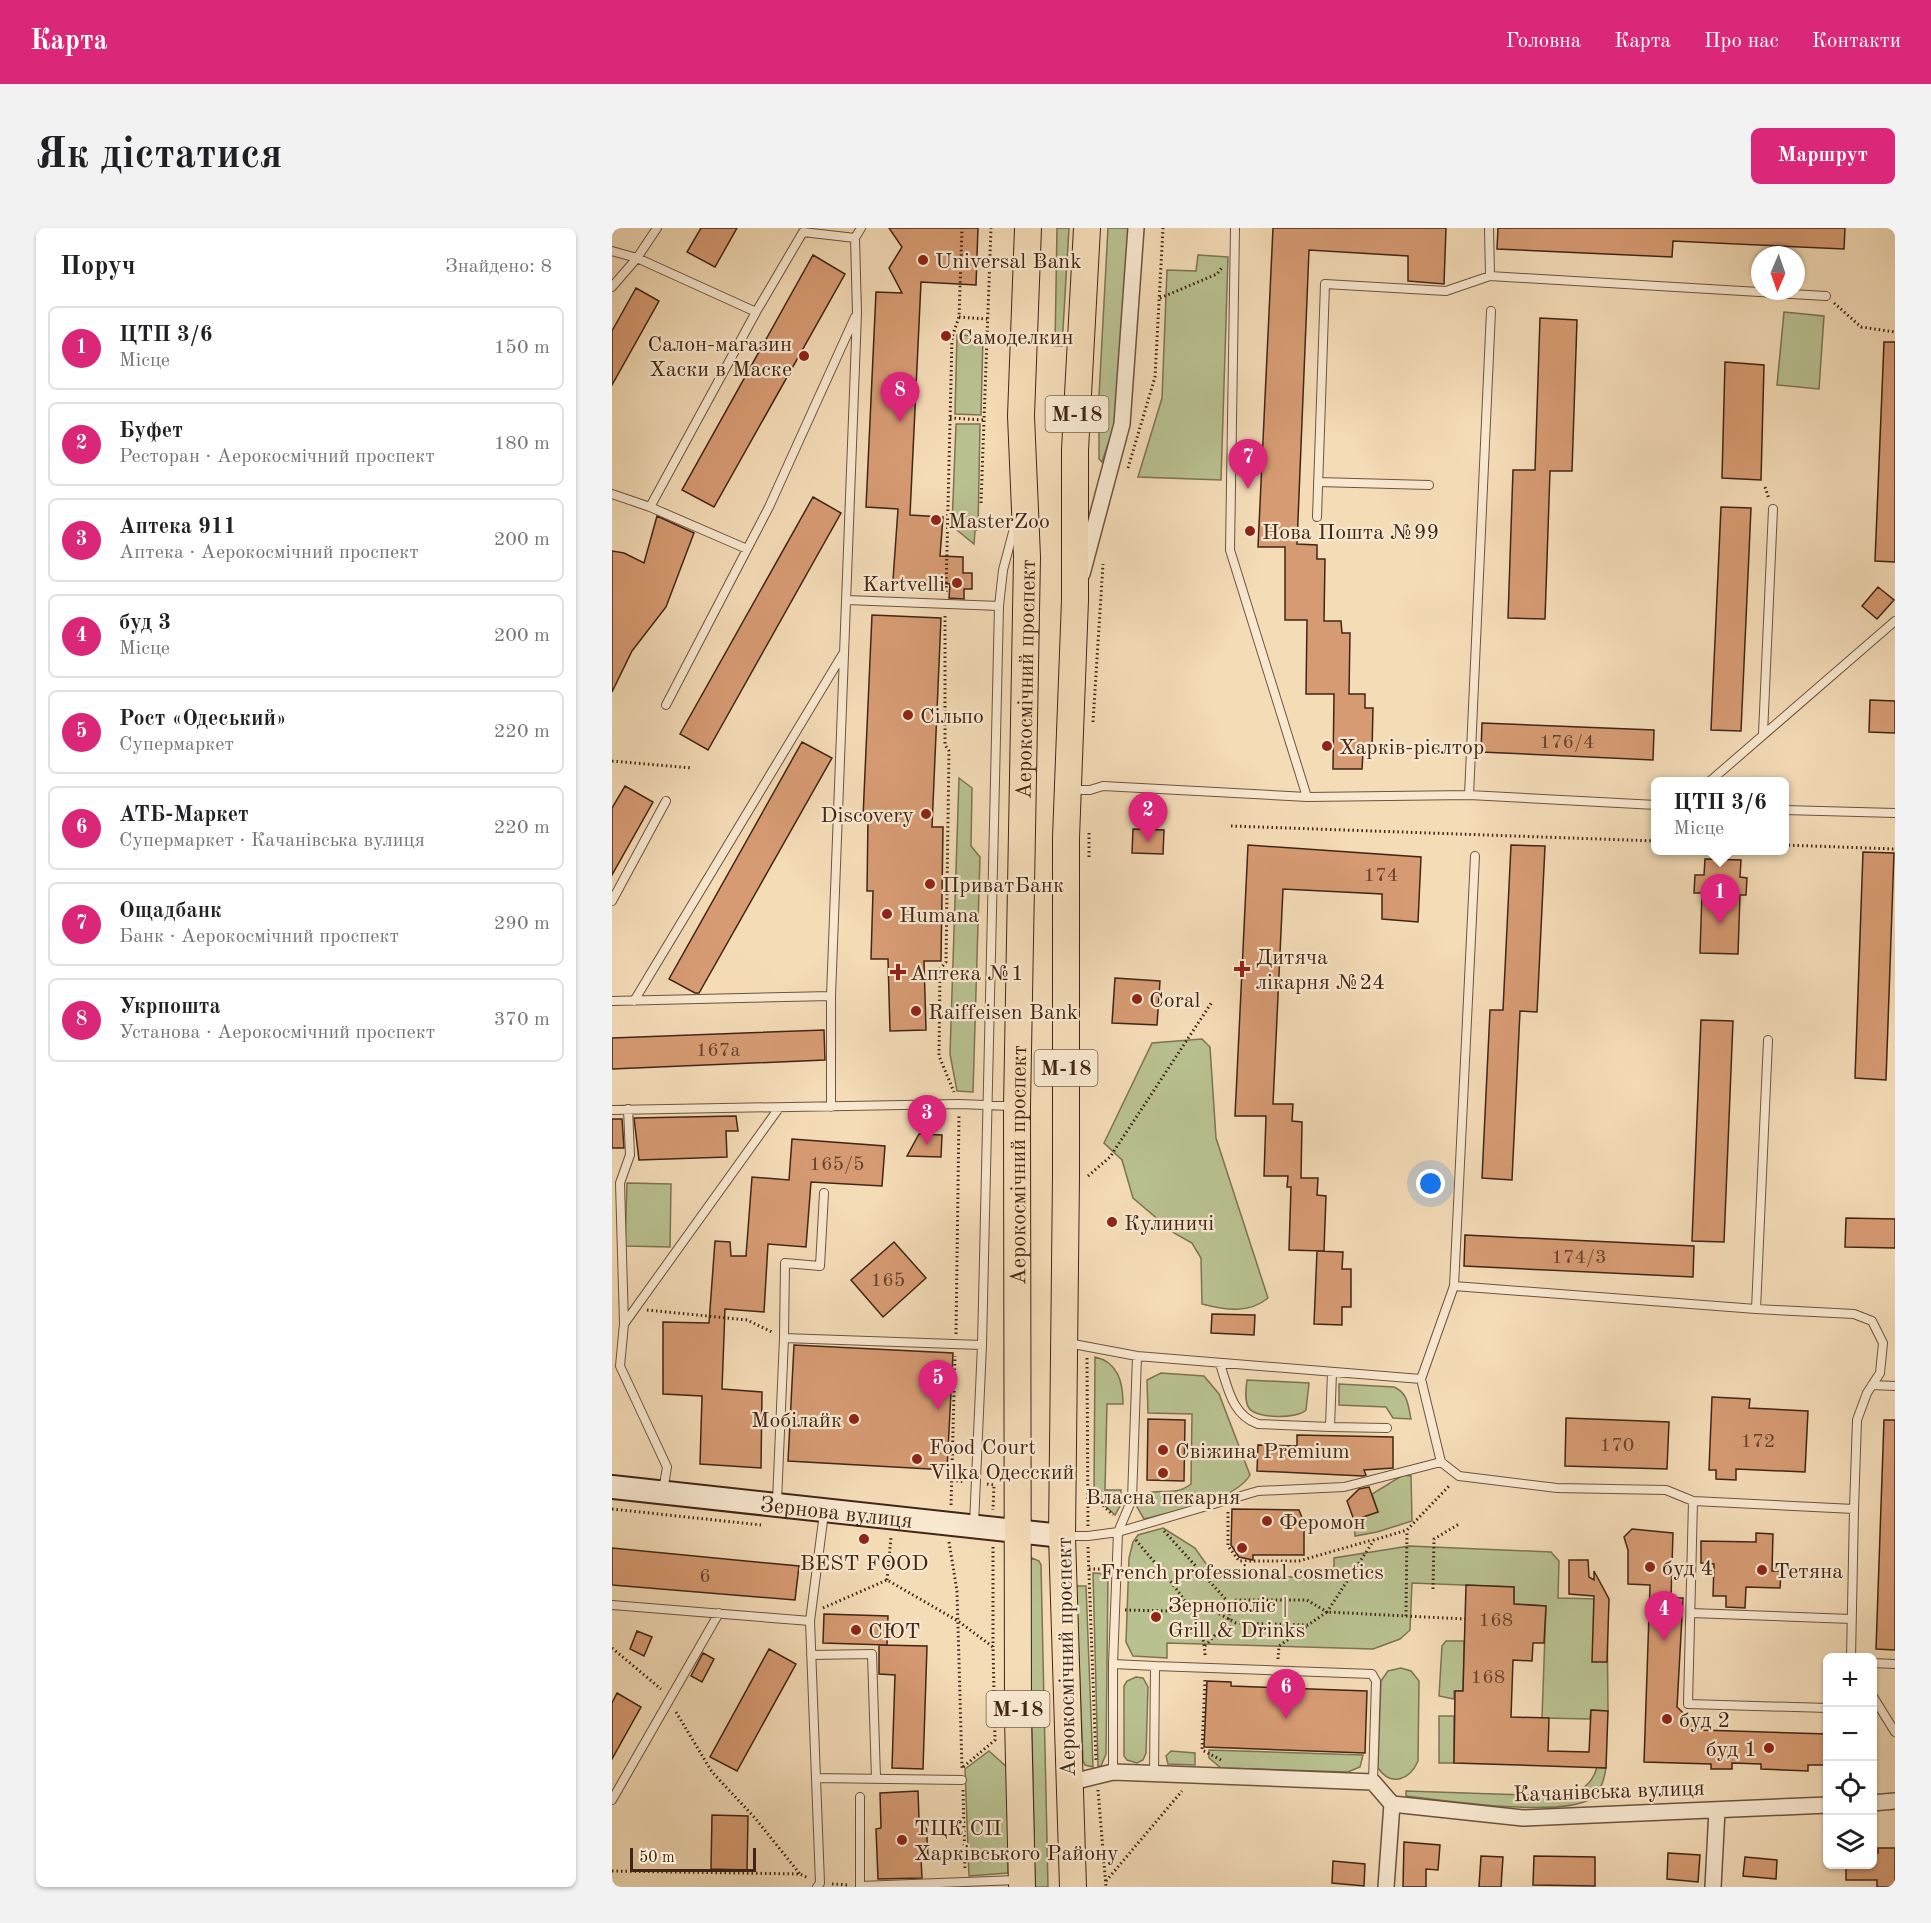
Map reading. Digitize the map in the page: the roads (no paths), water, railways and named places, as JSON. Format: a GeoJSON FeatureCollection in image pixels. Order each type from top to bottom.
{"type":"FeatureCollection","features":[{"type":"Feature","properties":{"kind":"main road","name":"Аерокосмічний проспект"},"geometry":{"type":"LineString","coordinates":[[1022,1883],[1017,1531],[1017,1106],[1027,557],[1022,416],[1028,228]]}},
{"type":"Feature","properties":{"kind":"main road","name":"Аерокосмічний проспект"},"geometry":{"type":"LineString","coordinates":[[1073,1887],[1062,1536],[1067,790],[1075,600],[1075,450],[1087,228]]}},
{"type":"Feature","properties":{"kind":"street","name":"Аерокосмічний проспект"},"geometry":{"type":"LineString","coordinates":[[1075,600],[1122,424],[1136,228]]}},
{"type":"Feature","properties":{"kind":"street","name":"Зернова вулиця"},"geometry":{"type":"LineString","coordinates":[[612,1487],[1062,1536]]}},
{"type":"Feature","properties":{"kind":"street"},"geometry":{"type":"LineString","coordinates":[[1068,1783],[1113,1772],[1373,1782],[1392,1804],[1386,1887]]}},
{"type":"Feature","properties":{"kind":"street"},"geometry":{"type":"LineString","coordinates":[[1877,1803],[1895,1802]]}},
{"type":"Feature","properties":{"kind":"street","name":"Качанівська вулиця"},"geometry":{"type":"LineString","coordinates":[[1392,1804],[1523,1818],[1823,1805]]}},
{"type":"Feature","properties":{"kind":"street"},"geometry":{"type":"LineString","coordinates":[[1713,1887],[1717,1810]]}},
{"type":"Feature","properties":{"kind":"lane"},"geometry":{"type":"LineString","coordinates":[[612,287],[637,258],[657,228]]}},
{"type":"Feature","properties":{"kind":"lane"},"geometry":{"type":"LineString","coordinates":[[831,1107],[831,996],[857,313],[855,238],[861,228]]}},
{"type":"Feature","properties":{"kind":"lane"},"geometry":{"type":"LineString","coordinates":[[1235,228],[1230,550],[1307,797]]}},
{"type":"Feature","properties":{"kind":"lane"},"geometry":{"type":"LineString","coordinates":[[1489,228],[1490,276]]}},
{"type":"Feature","properties":{"kind":"lane"},"geometry":{"type":"LineString","coordinates":[[650,507],[756,312],[803,232],[855,238]]}},
{"type":"Feature","properties":{"kind":"lane"},"geometry":{"type":"LineString","coordinates":[[612,251],[637,258],[756,312]]}},
{"type":"Feature","properties":{"kind":"lane"},"geometry":{"type":"LineString","coordinates":[[1317,517],[1325,284],[1446,291],[1490,276],[1826,296]]}},
{"type":"Feature","properties":{"kind":"lane"},"geometry":{"type":"LineString","coordinates":[[1469,795],[1491,311]]}},
{"type":"Feature","properties":{"kind":"lane"},"geometry":{"type":"LineString","coordinates":[[666,705],[769,507],[857,313]]}},
{"type":"Feature","properties":{"kind":"lane"},"geometry":{"type":"LineString","coordinates":[[1318,482],[1429,485]]}},
{"type":"Feature","properties":{"kind":"lane"},"geometry":{"type":"LineString","coordinates":[[974,1526],[982,1345],[999,606],[1003,570],[1023,492]]}},
{"type":"Feature","properties":{"kind":"lane"},"geometry":{"type":"LineString","coordinates":[[612,494],[650,507],[747,549]]}},
{"type":"Feature","properties":{"kind":"lane"},"geometry":{"type":"LineString","coordinates":[[1763,734],[1773,509]]}},
{"type":"Feature","properties":{"kind":"lane"},"geometry":{"type":"LineString","coordinates":[[847,600],[999,606]]}},
{"type":"Feature","properties":{"kind":"lane"},"geometry":{"type":"LineString","coordinates":[[1715,777],[1895,621]]}},
{"type":"Feature","properties":{"kind":"lane"},"geometry":{"type":"LineString","coordinates":[[634,1001],[845,651]]}},
{"type":"Feature","properties":{"kind":"lane"},"geometry":{"type":"LineString","coordinates":[[1067,790],[1090,790],[1103,786],[1307,797],[1469,795],[1651,805]]}},
{"type":"Feature","properties":{"kind":"lane"},"geometry":{"type":"LineString","coordinates":[[612,901],[666,801]]}},
{"type":"Feature","properties":{"kind":"lane"},"geometry":{"type":"LineString","coordinates":[[1789,810],[1895,813]]}},
{"type":"Feature","properties":{"kind":"lane"},"geometry":{"type":"LineString","coordinates":[[1475,856],[1454,1286],[1421,1379],[1441,1462],[1459,1476],[1557,1488],[1666,1490],[1693,1501],[1854,1509]]}},
{"type":"Feature","properties":{"kind":"lane"},"geometry":{"type":"LineString","coordinates":[[612,1001],[831,996]]}},
{"type":"Feature","properties":{"kind":"lane"},"geometry":{"type":"LineString","coordinates":[[1756,1309],[1767,1040]]}},
{"type":"Feature","properties":{"kind":"lane"},"geometry":{"type":"LineString","coordinates":[[612,1110],[1017,1106]]}},
{"type":"Feature","properties":{"kind":"lane"},"geometry":{"type":"LineString","coordinates":[[624,1324],[779,1108]]}},
{"type":"Feature","properties":{"kind":"lane"},"geometry":{"type":"LineString","coordinates":[[628,1109],[630,1155],[620,1183],[624,1324],[620,1366],[667,1467],[663,1492]]}},
{"type":"Feature","properties":{"kind":"lane"},"geometry":{"type":"LineString","coordinates":[[776,1506],[785,1263],[820,1266],[824,1193]]}},
{"type":"Feature","properties":{"kind":"lane"},"geometry":{"type":"LineString","coordinates":[[1454,1286],[1756,1309],[1854,1314],[1872,1321],[1883,1343],[1880,1373],[1872,1385],[1857,1420],[1851,1653]]}},
{"type":"Feature","properties":{"kind":"lane"},"geometry":{"type":"LineString","coordinates":[[784,1338],[982,1345]]}},
{"type":"Feature","properties":{"kind":"lane"},"geometry":{"type":"LineString","coordinates":[[1064,1342],[1088,1344],[1137,1356],[1421,1379]]}},
{"type":"Feature","properties":{"kind":"lane"},"geometry":{"type":"LineString","coordinates":[[1113,1772],[1113,1664],[1122,1528],[1132,1499],[1137,1356]]}},
{"type":"Feature","properties":{"kind":"lane"},"geometry":{"type":"LineString","coordinates":[[1220,1364],[1233,1403],[1248,1421],[1258,1424],[1387,1428]]}},
{"type":"Feature","properties":{"kind":"lane"},"geometry":{"type":"LineString","coordinates":[[1330,1427],[1332,1372]]}},
{"type":"Feature","properties":{"kind":"lane"},"geometry":{"type":"LineString","coordinates":[[1872,1385],[1895,1386]]}},
{"type":"Feature","properties":{"kind":"lane"},"geometry":{"type":"LineString","coordinates":[[1062,1536],[1088,1536],[1155,1521],[1258,1491],[1344,1487],[1441,1462]]}},
{"type":"Feature","properties":{"kind":"lane"},"geometry":{"type":"LineString","coordinates":[[1693,1501],[1688,1704],[1823,1708]]}},
{"type":"Feature","properties":{"kind":"lane"},"geometry":{"type":"LineString","coordinates":[[818,1885],[810,1618],[824,1511]]}},
{"type":"Feature","properties":{"kind":"lane"},"geometry":{"type":"LineString","coordinates":[[612,1605],[810,1618]]}},
{"type":"Feature","properties":{"kind":"lane"},"geometry":{"type":"LineString","coordinates":[[612,1800],[719,1613]]}},
{"type":"Feature","properties":{"kind":"lane"},"geometry":{"type":"LineString","coordinates":[[1691,1613],[1851,1619]]}},
{"type":"Feature","properties":{"kind":"lane"},"geometry":{"type":"LineString","coordinates":[[811,1655],[872,1654],[876,1778]]}},
{"type":"Feature","properties":{"kind":"lane"},"geometry":{"type":"LineString","coordinates":[[1877,1663],[1895,1664]]}},
{"type":"Feature","properties":{"kind":"lane"},"geometry":{"type":"LineString","coordinates":[[1113,1664],[1372,1674],[1376,1681],[1373,1782]]}},
{"type":"Feature","properties":{"kind":"lane"},"geometry":{"type":"LineString","coordinates":[[1154,1774],[1155,1666]]}},
{"type":"Feature","properties":{"kind":"lane"},"geometry":{"type":"LineString","coordinates":[[1877,1702],[1895,1732]]}},
{"type":"Feature","properties":{"kind":"lane"},"geometry":{"type":"LineString","coordinates":[[1877,1710],[1883,1710]]}},
{"type":"Feature","properties":{"kind":"lane"},"geometry":{"type":"LineString","coordinates":[[816,1778],[962,1780]]}},
{"type":"Feature","properties":{"kind":"lane"},"geometry":{"type":"LineString","coordinates":[[860,1797],[860,1886],[1022,1883]]}},
{"type":"Feature","properties":{"kind":"place","name":"Universal Bank"},"geometry":{"type":"Point","coordinates":[923,260]}},
{"type":"Feature","properties":{"kind":"place","name":"Самоделкин"},"geometry":{"type":"Point","coordinates":[946,336]}},
{"type":"Feature","properties":{"kind":"place","name":"Салон-магазин Хаски в Маске"},"geometry":{"type":"Point","coordinates":[804,356]}},
{"type":"Feature","properties":{"kind":"place","name":"Укрпошта"},"geometry":{"type":"Point","coordinates":[900,422]}},
{"type":"Feature","properties":{"kind":"place","name":"Ощадбанк"},"geometry":{"type":"Point","coordinates":[1248,489]}},
{"type":"Feature","properties":{"kind":"place","name":"MasterZoo"},"geometry":{"type":"Point","coordinates":[936,520]}},
{"type":"Feature","properties":{"kind":"place","name":"Нова Пошта №99"},"geometry":{"type":"Point","coordinates":[1250,531]}},
{"type":"Feature","properties":{"kind":"place","name":"Kartvelli"},"geometry":{"type":"Point","coordinates":[957,583]}},
{"type":"Feature","properties":{"kind":"place","name":"Сільпо"},"geometry":{"type":"Point","coordinates":[908,715]}},
{"type":"Feature","properties":{"kind":"place","name":"Харків-рієлтор"},"geometry":{"type":"Point","coordinates":[1327,746]}},
{"type":"Feature","properties":{"kind":"place","name":"Discovery"},"geometry":{"type":"Point","coordinates":[926,814]}},
{"type":"Feature","properties":{"kind":"place","name":"Буфет"},"geometry":{"type":"Point","coordinates":[1148,842]}},
{"type":"Feature","properties":{"kind":"place","name":"ПриватБанк"},"geometry":{"type":"Point","coordinates":[930,884]}},
{"type":"Feature","properties":{"kind":"place","name":"Humana"},"geometry":{"type":"Point","coordinates":[887,914]}},
{"type":"Feature","properties":{"kind":"place","name":"ЦТП 3/6"},"geometry":{"type":"Point","coordinates":[1720,924]}},
{"type":"Feature","properties":{"kind":"place","name":"Дитяча лікарня №24"},"geometry":{"type":"Point","coordinates":[1242,969]}},
{"type":"Feature","properties":{"kind":"place","name":"Аптека №1"},"geometry":{"type":"Point","coordinates":[898,972]}},
{"type":"Feature","properties":{"kind":"place","name":"Coral"},"geometry":{"type":"Point","coordinates":[1137,999]}},
{"type":"Feature","properties":{"kind":"place","name":"Raiffeisen Bank"},"geometry":{"type":"Point","coordinates":[916,1011]}},
{"type":"Feature","properties":{"kind":"place","name":"Аптека 911"},"geometry":{"type":"Point","coordinates":[927,1145]}},
{"type":"Feature","properties":{"kind":"place","name":"Кулиничі"},"geometry":{"type":"Point","coordinates":[1112,1222]}},
{"type":"Feature","properties":{"kind":"place","name":"Рост «Одеський»"},"geometry":{"type":"Point","coordinates":[938,1410]}},
{"type":"Feature","properties":{"kind":"place","name":"Мобілайк"},"geometry":{"type":"Point","coordinates":[854,1419]}},
{"type":"Feature","properties":{"kind":"place","name":"Свіжина Premium"},"geometry":{"type":"Point","coordinates":[1163,1450]}},
{"type":"Feature","properties":{"kind":"place","name":"Food Court Vilka Одесский"},"geometry":{"type":"Point","coordinates":[917,1459]}},
{"type":"Feature","properties":{"kind":"place","name":"Власна пекарня"},"geometry":{"type":"Point","coordinates":[1163,1473]}},
{"type":"Feature","properties":{"kind":"place","name":"Феромон"},"geometry":{"type":"Point","coordinates":[1267,1521]}},
{"type":"Feature","properties":{"kind":"place","name":"BEST FOOD"},"geometry":{"type":"Point","coordinates":[864,1539]}},
{"type":"Feature","properties":{"kind":"place","name":"French professional cosmetics"},"geometry":{"type":"Point","coordinates":[1242,1548]}},
{"type":"Feature","properties":{"kind":"place","name":"буд 4"},"geometry":{"type":"Point","coordinates":[1650,1567]}},
{"type":"Feature","properties":{"kind":"place","name":"Тетяна"},"geometry":{"type":"Point","coordinates":[1762,1570]}},
{"type":"Feature","properties":{"kind":"place","name":"Зернополіс | Grill & Drinks"},"geometry":{"type":"Point","coordinates":[1156,1617]}},
{"type":"Feature","properties":{"kind":"place","name":"СЮТ"},"geometry":{"type":"Point","coordinates":[856,1630]}},
{"type":"Feature","properties":{"kind":"place","name":"буд 3"},"geometry":{"type":"Point","coordinates":[1664,1641]}},
{"type":"Feature","properties":{"kind":"place","name":"АТБ-Маркет"},"geometry":{"type":"Point","coordinates":[1286,1719]}},
{"type":"Feature","properties":{"kind":"place","name":"буд 2"},"geometry":{"type":"Point","coordinates":[1667,1719]}},
{"type":"Feature","properties":{"kind":"place","name":"буд 1"},"geometry":{"type":"Point","coordinates":[1769,1748]}},
{"type":"Feature","properties":{"kind":"place","name":"ТЦК СП Харківського Району"},"geometry":{"type":"Point","coordinates":[902,1840]}}]}
